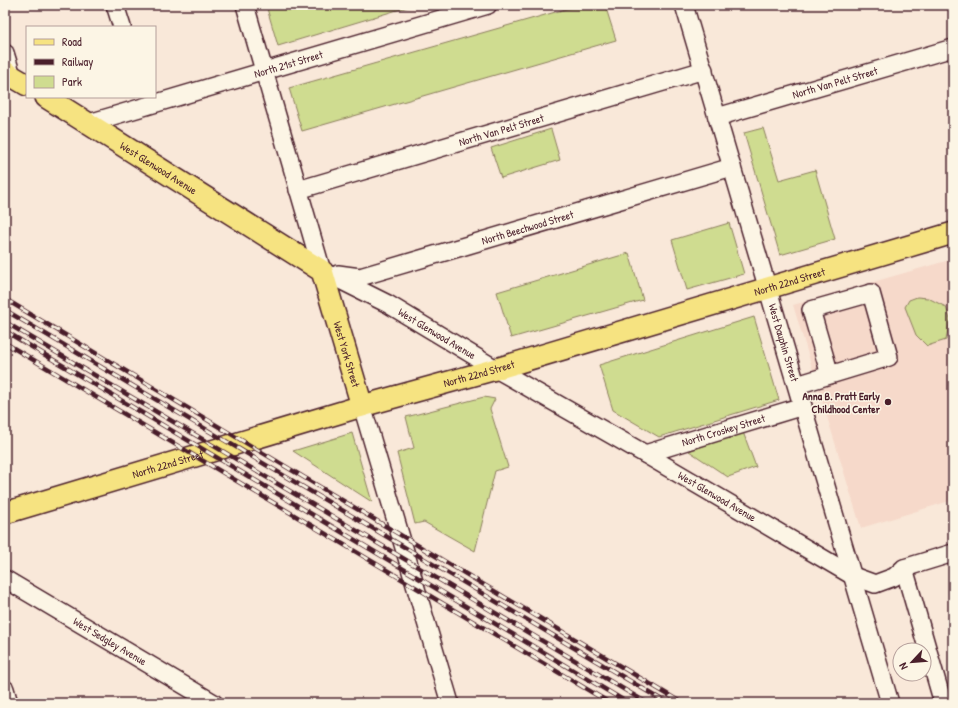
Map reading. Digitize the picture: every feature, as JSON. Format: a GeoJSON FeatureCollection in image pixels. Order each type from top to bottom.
{"type":"FeatureCollection","features":[{"type":"Feature","properties":{"kind":"main road","name":"West Glenwood Avenue"},"geometry":{"type":"LineString","coordinates":[[48,98],[322,271]]}},
{"type":"Feature","properties":{"kind":"main road","name":"North 22nd Street"},"geometry":{"type":"LineString","coordinates":[[5,514],[362,406],[496,369],[953,233]]}},
{"type":"Feature","properties":{"kind":"main road","name":"West York Street"},"geometry":{"type":"LineString","coordinates":[[322,271],[362,406]]}},
{"type":"Feature","properties":{"kind":"street"},"geometry":{"type":"LineString","coordinates":[[115,5],[122,26]]}},
{"type":"Feature","properties":{"kind":"street","name":"West York Street"},"geometry":{"type":"LineString","coordinates":[[245,5],[322,271]]}},
{"type":"Feature","properties":{"kind":"street","name":"North 21st Street"},"geometry":{"type":"LineString","coordinates":[[89,123],[144,102],[264,71],[488,5]]}},
{"type":"Feature","properties":{"kind":"street","name":"West Dauphin Street"},"geometry":{"type":"LineString","coordinates":[[684,5],[890,703]]}},
{"type":"Feature","properties":{"kind":"street","name":"North Van Pelt Street"},"geometry":{"type":"LineString","coordinates":[[717,117],[953,48]]}},
{"type":"Feature","properties":{"kind":"street"},"geometry":{"type":"LineString","coordinates":[[5,53],[15,78]]}},
{"type":"Feature","properties":{"kind":"street","name":"North Van Pelt Street"},"geometry":{"type":"LineString","coordinates":[[298,190],[704,70]]}},
{"type":"Feature","properties":{"kind":"street","name":"North Beechwood Street"},"geometry":{"type":"LineString","coordinates":[[322,271],[360,277],[732,167]]}},
{"type":"Feature","properties":{"kind":"street","name":"West Glenwood Avenue"},"geometry":{"type":"LineString","coordinates":[[322,271],[388,304],[496,369],[645,454],[853,576],[875,584],[894,577],[904,568],[953,553]]}},
{"type":"Feature","properties":{"kind":"street"},"geometry":{"type":"LineString","coordinates":[[797,385],[890,357],[871,293],[811,310],[830,375]]}},
{"type":"Feature","properties":{"kind":"street","name":"West York Street"},"geometry":{"type":"LineString","coordinates":[[362,406],[450,703]]}},
{"type":"Feature","properties":{"kind":"street","name":"North Croskey Street"},"geometry":{"type":"LineString","coordinates":[[645,454],[803,406]]}},
{"type":"Feature","properties":{"kind":"street"},"geometry":{"type":"LineString","coordinates":[[904,568],[943,703]]}},
{"type":"Feature","properties":{"kind":"street","name":"West Sedgley Avenue"},"geometry":{"type":"LineString","coordinates":[[5,579],[214,703]]}},
{"type":"Feature","properties":{"kind":"street"},"geometry":{"type":"LineString","coordinates":[[5,689],[9,703]]}},
{"type":"Feature","properties":{"kind":"shaded area","name":"Anna B. Pratt Early Childhood Center"},"geometry":{"type":"Polygon","coordinates":[[[953,259],[953,500],[861,528],[793,305],[953,259]]]}},
{"type":"Feature","properties":{"kind":"green space"},"geometry":{"type":"Polygon","coordinates":[[[266,5],[414,5],[278,46],[266,5]]]}},
{"type":"Feature","properties":{"kind":"green space"},"geometry":{"type":"Polygon","coordinates":[[[580,5],[605,5],[616,40],[302,131],[289,88],[580,5]]]}},
{"type":"Feature","properties":{"kind":"green space"},"geometry":{"type":"Polygon","coordinates":[[[763,128],[779,180],[815,170],[835,239],[780,255],[744,133],[763,128]]]}},
{"type":"Feature","properties":{"kind":"green space"},"geometry":{"type":"Polygon","coordinates":[[[551,129],[560,160],[501,178],[491,148],[551,129]]]}},
{"type":"Feature","properties":{"kind":"green space"},"geometry":{"type":"Polygon","coordinates":[[[729,223],[744,274],[687,290],[672,240],[729,223]]]}},
{"type":"Feature","properties":{"kind":"green space"},"geometry":{"type":"Polygon","coordinates":[[[629,253],[643,300],[511,338],[497,292],[629,253]]]}},
{"type":"Feature","properties":{"kind":"green space"},"geometry":{"type":"Polygon","coordinates":[[[917,297],[928,298],[946,307],[950,319],[946,340],[927,346],[916,335],[905,307],[909,300],[917,297]]]}},
{"type":"Feature","properties":{"kind":"green space"},"geometry":{"type":"Polygon","coordinates":[[[754,317],[779,400],[659,437],[613,410],[599,365],[754,317]]]}},
{"type":"Feature","properties":{"kind":"green space"},"geometry":{"type":"Polygon","coordinates":[[[484,397],[495,399],[490,409],[508,467],[495,471],[475,551],[424,522],[415,524],[397,453],[414,448],[406,417],[484,397]]]}},
{"type":"Feature","properties":{"kind":"green space"},"geometry":{"type":"Polygon","coordinates":[[[743,432],[756,467],[728,477],[689,451],[743,432]]]}},
{"type":"Feature","properties":{"kind":"green space"},"geometry":{"type":"Polygon","coordinates":[[[352,433],[372,502],[293,451],[352,433]]]}},
{"type":"Feature","properties":{"kind":"railway"},"geometry":{"type":"LineString","coordinates":[[5,299],[682,703]]}},
{"type":"Feature","properties":{"kind":"railway"},"geometry":{"type":"LineString","coordinates":[[5,310],[667,703]]}},
{"type":"Feature","properties":{"kind":"railway"},"geometry":{"type":"LineString","coordinates":[[5,322],[647,703]]}},
{"type":"Feature","properties":{"kind":"railway"},"geometry":{"type":"LineString","coordinates":[[5,331],[628,703]]}},
{"type":"Feature","properties":{"kind":"railway"},"geometry":{"type":"LineString","coordinates":[[5,343],[610,703]]}},
{"type":"Feature","properties":{"kind":"place","name":"Anna B. Pratt Early Childhood Center"},"geometry":{"type":"Point","coordinates":[888,402]}}]}
